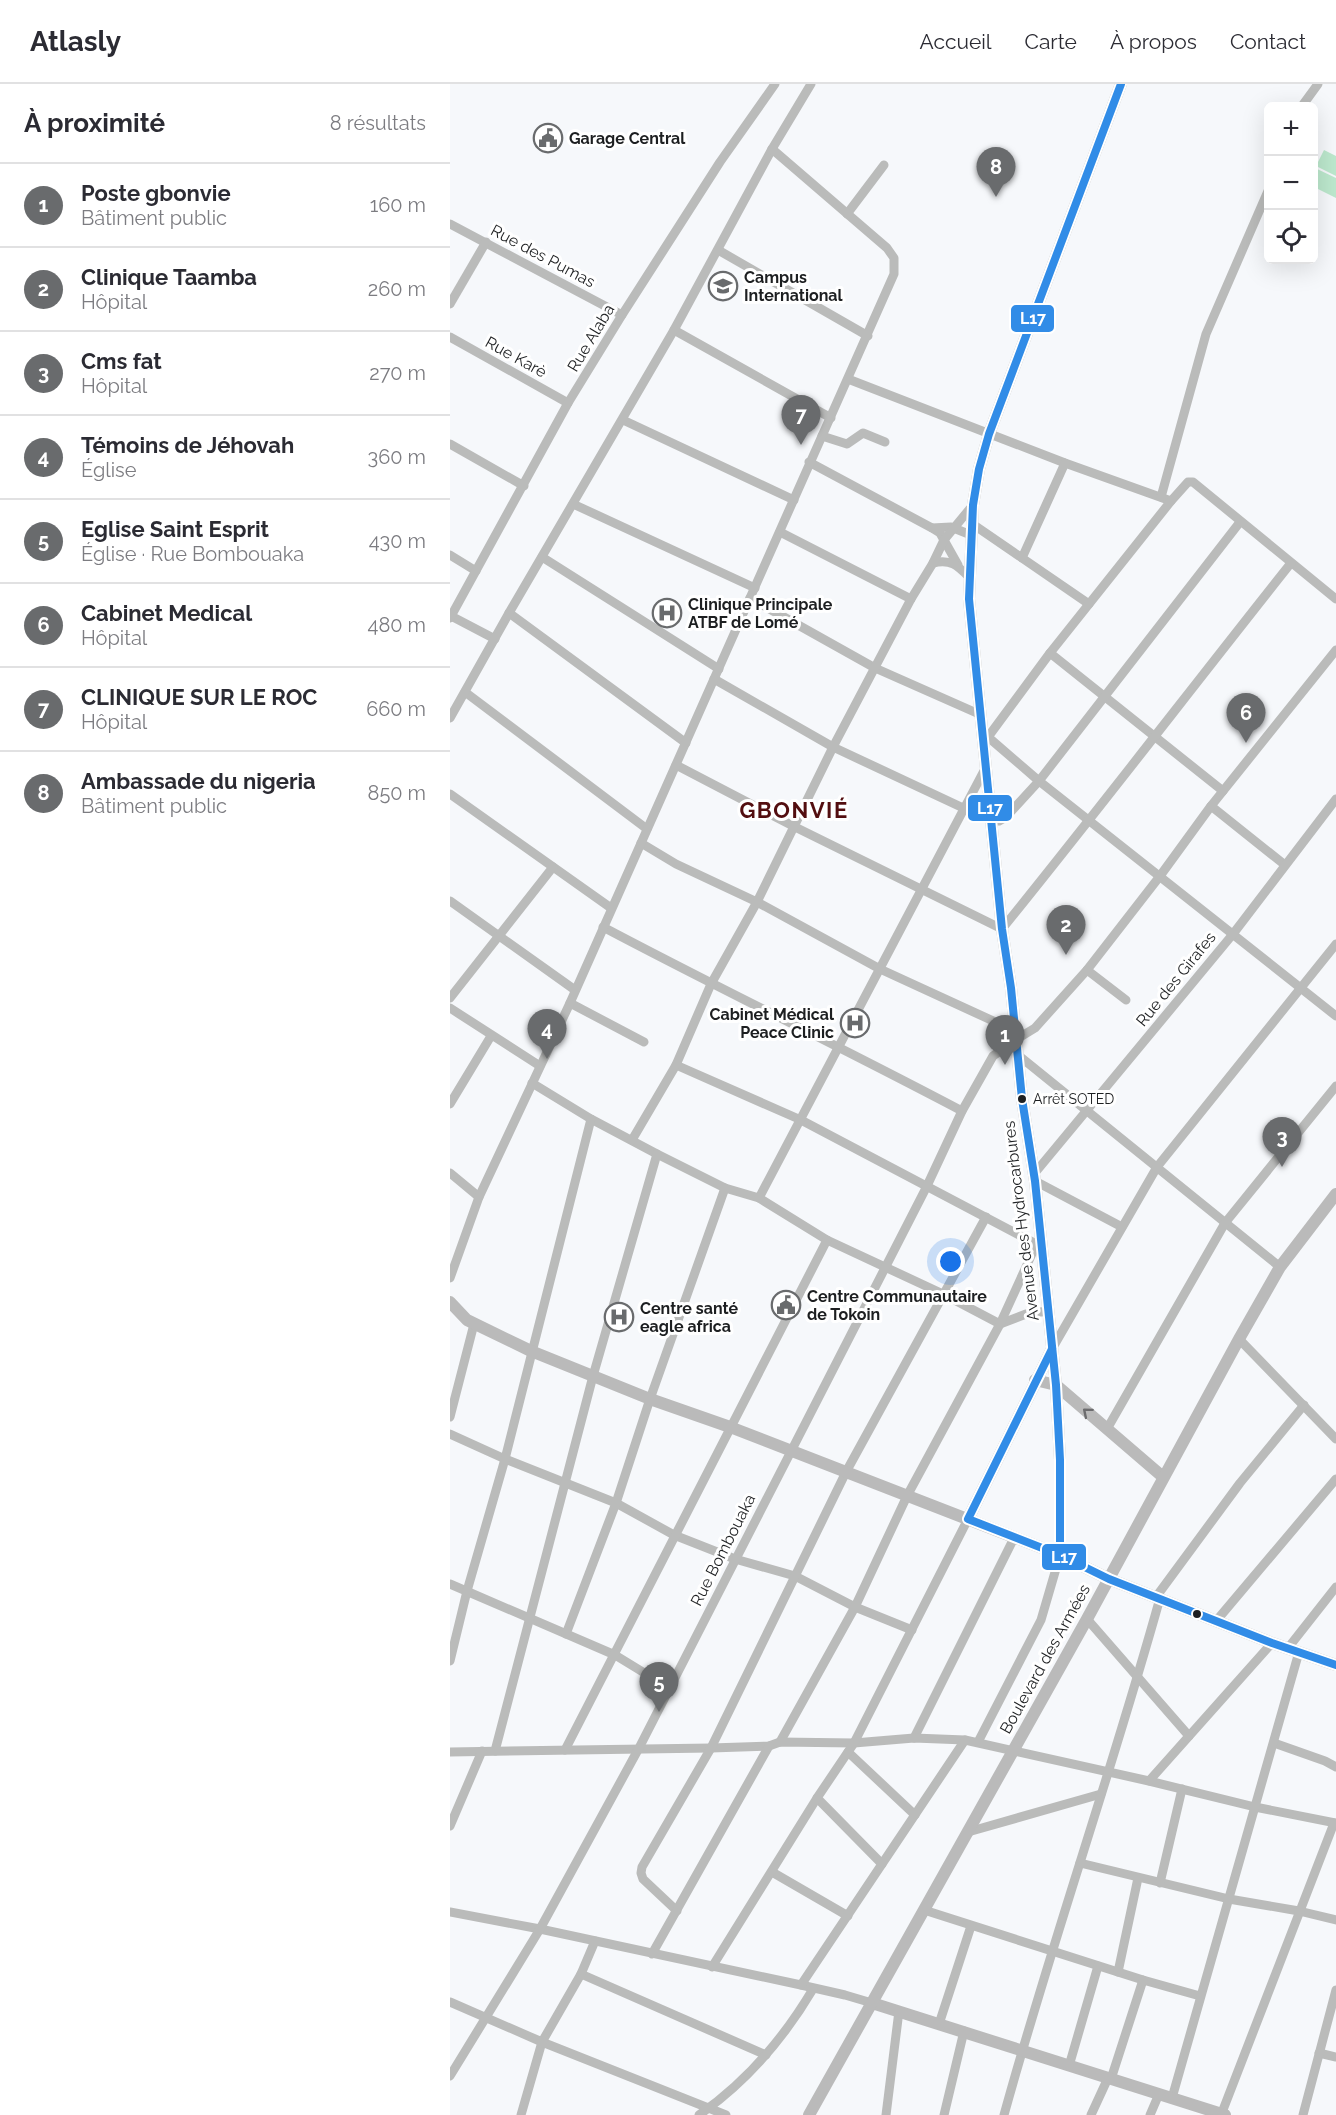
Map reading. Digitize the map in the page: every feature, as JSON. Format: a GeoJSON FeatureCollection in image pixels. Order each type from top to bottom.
{"type":"FeatureCollection","features":[{"type":"Feature","properties":{"kind":"main road","name":"Avenue des Hydrocarbures"},"geometry":{"type":"LineString","coordinates":[[1060,1555],[1060,1460],[1056,1386],[1039,1246],[1034,1178],[1022,1099],[1002,929],[985,739],[979,714],[969,577],[973,505],[979,469],[989,434],[1121,84]]}},
{"type":"Feature","properties":{"kind":"main road","name":"Boulevard des Armées"},"geometry":{"type":"LineString","coordinates":[[810,2115],[1087,1619],[1280,1267],[1336,1194]]}},
{"type":"Feature","properties":{"kind":"main road"},"geometry":{"type":"LineString","coordinates":[[450,1302],[471,1322]]}},
{"type":"Feature","properties":{"kind":"main road"},"geometry":{"type":"LineString","coordinates":[[450,1316],[471,1322],[531,1351],[650,1399],[730,1427],[968,1519],[1060,1555],[1109,1578],[1336,1665]]}},
{"type":"Feature","properties":{"kind":"main road"},"geometry":{"type":"LineString","coordinates":[[968,1519],[1052,1349]]}},
{"type":"Feature","properties":{"kind":"main road"},"geometry":{"type":"LineString","coordinates":[[1035,1380],[1056,1386],[1163,1477]]}},
{"type":"Feature","properties":{"kind":"main road"},"geometry":{"type":"LineString","coordinates":[[872,2003],[1222,2115]]}},
{"type":"Feature","properties":{"kind":"street","name":"Rue Alaba"},"geometry":{"type":"LineString","coordinates":[[451,617],[568,403],[720,162],[776,84]]}},
{"type":"Feature","properties":{"kind":"street"},"geometry":{"type":"LineString","coordinates":[[450,718],[623,420],[772,149],[811,84]]}},
{"type":"Feature","properties":{"kind":"street"},"geometry":{"type":"LineString","coordinates":[[1305,102],[1318,84]]}},
{"type":"Feature","properties":{"kind":"street"},"geometry":{"type":"LineString","coordinates":[[451,1272],[479,1197],[570,1003],[894,274],[896,263],[892,253],[772,149]]}},
{"type":"Feature","properties":{"kind":"street"},"geometry":{"type":"LineString","coordinates":[[847,214],[884,165]]}},
{"type":"Feature","properties":{"kind":"street"},"geometry":{"type":"LineString","coordinates":[[1161,497],[1206,334],[1264,202]]}},
{"type":"Feature","properties":{"kind":"street","name":"Rue des Pumas"},"geometry":{"type":"LineString","coordinates":[[450,224],[622,315]]}},
{"type":"Feature","properties":{"kind":"street"},"geometry":{"type":"LineString","coordinates":[[450,304],[486,242]]}},
{"type":"Feature","properties":{"kind":"street"},"geometry":{"type":"LineString","coordinates":[[718,250],[868,336]]}},
{"type":"Feature","properties":{"kind":"street"},"geometry":{"type":"LineString","coordinates":[[674,330],[831,418]]}},
{"type":"Feature","properties":{"kind":"street","name":"Rue Karè"},"geometry":{"type":"LineString","coordinates":[[450,337],[568,403]]}},
{"type":"Feature","properties":{"kind":"street"},"geometry":{"type":"LineString","coordinates":[[848,379],[1065,463],[1171,501]]}},
{"type":"Feature","properties":{"kind":"street"},"geometry":{"type":"LineString","coordinates":[[623,420],[794,500]]}},
{"type":"Feature","properties":{"kind":"street"},"geometry":{"type":"LineString","coordinates":[[822,436],[847,444],[863,433],[885,442]]}},
{"type":"Feature","properties":{"kind":"street"},"geometry":{"type":"LineString","coordinates":[[450,444],[524,486]]}},
{"type":"Feature","properties":{"kind":"street"},"geometry":{"type":"LineString","coordinates":[[809,462],[940,533],[958,565],[969,577]]}},
{"type":"Feature","properties":{"kind":"street"},"geometry":{"type":"LineString","coordinates":[[1022,558],[1065,463]]}},
{"type":"Feature","properties":{"kind":"street"},"geometry":{"type":"LineString","coordinates":[[1336,599],[1192,482],[1186,484],[1050,653],[985,739],[1336,1016]]}},
{"type":"Feature","properties":{"kind":"street"},"geometry":{"type":"LineString","coordinates":[[573,504],[755,588]]}},
{"type":"Feature","properties":{"kind":"street"},"geometry":{"type":"LineString","coordinates":[[632,1140],[676,1065],[711,984],[757,902],[833,747],[911,599],[944,540],[973,505]]}},
{"type":"Feature","properties":{"kind":"street"},"geometry":{"type":"LineString","coordinates":[[714,679],[833,747],[991,821],[999,821],[1006,817],[1039,781],[1240,522]]}},
{"type":"Feature","properties":{"kind":"street"},"geometry":{"type":"LineString","coordinates":[[932,528],[971,529],[1022,558],[1089,604]]}},
{"type":"Feature","properties":{"kind":"street"},"geometry":{"type":"LineString","coordinates":[[780,532],[911,599]]}},
{"type":"Feature","properties":{"kind":"street"},"geometry":{"type":"LineString","coordinates":[[450,555],[476,571]]}},
{"type":"Feature","properties":{"kind":"street"},"geometry":{"type":"LineString","coordinates":[[542,557],[719,669]]}},
{"type":"Feature","properties":{"kind":"street"},"geometry":{"type":"LineString","coordinates":[[933,563],[949,561],[958,565]]}},
{"type":"Feature","properties":{"kind":"street"},"geometry":{"type":"LineString","coordinates":[[676,765],[795,827],[1002,929],[1291,563]]}},
{"type":"Feature","properties":{"kind":"street"},"geometry":{"type":"LineString","coordinates":[[750,598],[876,668],[979,714]]}},
{"type":"Feature","properties":{"kind":"street"},"geometry":{"type":"LineString","coordinates":[[509,613],[686,743]]}},
{"type":"Feature","properties":{"kind":"street"},"geometry":{"type":"LineString","coordinates":[[451,617],[495,639]]}},
{"type":"Feature","properties":{"kind":"street","name":"Rue Bombouaka"},"geometry":{"type":"LineString","coordinates":[[450,2076],[540,1929],[639,1748],[926,1188],[962,1111],[993,1056],[1016,1035],[1035,1028],[1087,970],[1223,791],[1336,650]]}},
{"type":"Feature","properties":{"kind":"street"},"geometry":{"type":"LineString","coordinates":[[1050,653],[1223,791]]}},
{"type":"Feature","properties":{"kind":"street"},"geometry":{"type":"LineString","coordinates":[[465,692],[647,829]]}},
{"type":"Feature","properties":{"kind":"street"},"geometry":{"type":"LineString","coordinates":[[759,1198],[986,767]]}},
{"type":"Feature","properties":{"kind":"street"},"geometry":{"type":"LineString","coordinates":[[450,794],[611,908]]}},
{"type":"Feature","properties":{"kind":"street","name":"Rue des Girafes"},"geometry":{"type":"LineString","coordinates":[[1034,1178],[1233,934],[1336,799]]}},
{"type":"Feature","properties":{"kind":"street"},"geometry":{"type":"LineString","coordinates":[[1211,807],[1285,865]]}},
{"type":"Feature","properties":{"kind":"street"},"geometry":{"type":"LineString","coordinates":[[641,843],[676,864],[757,902],[880,969],[1016,1035]]}},
{"type":"Feature","properties":{"kind":"street"},"geometry":{"type":"LineString","coordinates":[[450,998],[553,867]]}},
{"type":"Feature","properties":{"kind":"street"},"geometry":{"type":"LineString","coordinates":[[450,901],[575,990]]}},
{"type":"Feature","properties":{"kind":"street"},"geometry":{"type":"LineString","coordinates":[[603,927],[962,1111]]}},
{"type":"Feature","properties":{"kind":"street"},"geometry":{"type":"LineString","coordinates":[[1052,1349],[1157,1167],[1336,944]]}},
{"type":"Feature","properties":{"kind":"street"},"geometry":{"type":"LineString","coordinates":[[1087,970],[1126,1000]]}},
{"type":"Feature","properties":{"kind":"street"},"geometry":{"type":"LineString","coordinates":[[570,1003],[644,1042]]}},
{"type":"Feature","properties":{"kind":"street"},"geometry":{"type":"LineString","coordinates":[[450,1008],[540,1066]]}},
{"type":"Feature","properties":{"kind":"street"},"geometry":{"type":"LineString","coordinates":[[450,1104],[491,1036]]}},
{"type":"Feature","properties":{"kind":"street"},"geometry":{"type":"LineString","coordinates":[[1018,1055],[1280,1267]]}},
{"type":"Feature","properties":{"kind":"street"},"geometry":{"type":"LineString","coordinates":[[676,1065],[801,1120],[1039,1246],[1000,1324],[907,1496],[855,1607],[780,1742]]}},
{"type":"Feature","properties":{"kind":"street"},"geometry":{"type":"LineString","coordinates":[[532,1083],[591,1119],[657,1154],[725,1188],[759,1198],[826,1240],[943,1294],[1000,1324],[1026,1314],[1048,1311]]}},
{"type":"Feature","properties":{"kind":"street"},"geometry":{"type":"LineString","coordinates":[[1107,1429],[1225,1223],[1336,1086]]}},
{"type":"Feature","properties":{"kind":"street"},"geometry":{"type":"LineString","coordinates":[[450,1661],[467,1591],[505,1459],[591,1119]]}},
{"type":"Feature","properties":{"kind":"street"},"geometry":{"type":"LineString","coordinates":[[495,1751],[593,1376],[657,1154]]}},
{"type":"Feature","properties":{"kind":"street"},"geometry":{"type":"LineString","coordinates":[[450,1173],[479,1197]]}},
{"type":"Feature","properties":{"kind":"street"},"geometry":{"type":"LineString","coordinates":[[1034,1178],[1122,1227]]}},
{"type":"Feature","properties":{"kind":"street"},"geometry":{"type":"LineString","coordinates":[[566,1634],[616,1503],[650,1399],[725,1188]]}},
{"type":"Feature","properties":{"kind":"street"},"geometry":{"type":"LineString","coordinates":[[677,1911],[643,1879],[641,1873],[711,1748],[846,1472],[986,1217]]}},
{"type":"Feature","properties":{"kind":"street"},"geometry":{"type":"LineString","coordinates":[[565,1750],[826,1240]]}},
{"type":"Feature","properties":{"kind":"street"},"geometry":{"type":"LineString","coordinates":[[450,1417],[471,1322]]}},
{"type":"Feature","properties":{"kind":"street"},"geometry":{"type":"LineString","coordinates":[[1239,1339],[1336,1439]]}},
{"type":"Feature","properties":{"kind":"street"},"geometry":{"type":"LineString","coordinates":[[1004,2115],[1052,1951],[1138,1677],[1158,1597],[1240,1483],[1304,1405]]}},
{"type":"Feature","properties":{"kind":"street"},"geometry":{"type":"LineString","coordinates":[[450,1434],[505,1459],[616,1503],[674,1535],[735,1559],[795,1576],[855,1607],[912,1630]]}},
{"type":"Feature","properties":{"kind":"street"},"geometry":{"type":"LineString","coordinates":[[1217,1620],[1336,1479]]}},
{"type":"Feature","properties":{"kind":"street"},"geometry":{"type":"LineString","coordinates":[[712,1967],[817,1798],[854,1743],[968,1519]]}},
{"type":"Feature","properties":{"kind":"street"},"geometry":{"type":"LineString","coordinates":[[914,1738],[1014,1538]]}},
{"type":"Feature","properties":{"kind":"street"},"geometry":{"type":"LineString","coordinates":[[978,1743],[1041,1620],[1060,1555]]}},
{"type":"Feature","properties":{"kind":"street"},"geometry":{"type":"LineString","coordinates":[[450,1584],[615,1655],[669,1688]]}},
{"type":"Feature","properties":{"kind":"street"},"geometry":{"type":"LineString","coordinates":[[1150,2115],[1165,2096],[1200,1996],[1274,1743],[1293,1650],[1336,1587]]}},
{"type":"Feature","properties":{"kind":"street"},"geometry":{"type":"LineString","coordinates":[[1087,1619],[1189,1736]]}},
{"type":"Feature","properties":{"kind":"street"},"geometry":{"type":"LineString","coordinates":[[1149,1781],[1272,1642]]}},
{"type":"Feature","properties":{"kind":"street"},"geometry":{"type":"LineString","coordinates":[[450,1752],[711,1748],[769,1746],[780,1742],[854,1743],[914,1738],[965,1740],[1255,1807],[1335,1823],[1299,1911],[1222,2115]]}},
{"type":"Feature","properties":{"kind":"street"},"geometry":{"type":"LineString","coordinates":[[801,1985],[965,1740]]}},
{"type":"Feature","properties":{"kind":"street"},"geometry":{"type":"LineString","coordinates":[[1274,1743],[1336,1767]]}},
{"type":"Feature","properties":{"kind":"street"},"geometry":{"type":"LineString","coordinates":[[652,1954],[769,1746]]}},
{"type":"Feature","properties":{"kind":"street"},"geometry":{"type":"LineString","coordinates":[[450,1826],[482,1751]]}},
{"type":"Feature","properties":{"kind":"street"},"geometry":{"type":"LineString","coordinates":[[848,1752],[915,1815]]}},
{"type":"Feature","properties":{"kind":"street"},"geometry":{"type":"LineString","coordinates":[[1160,1883],[1182,1789]]}},
{"type":"Feature","properties":{"kind":"street"},"geometry":{"type":"LineString","coordinates":[[968,1832],[1101,1794]]}},
{"type":"Feature","properties":{"kind":"street"},"geometry":{"type":"LineString","coordinates":[[817,1798],[882,1864]]}},
{"type":"Feature","properties":{"kind":"street"},"geometry":{"type":"LineString","coordinates":[[1080,1863],[1229,1899],[1336,1920]]}},
{"type":"Feature","properties":{"kind":"street"},"geometry":{"type":"LineString","coordinates":[[772,1872],[848,1916]]}},
{"type":"Feature","properties":{"kind":"street"},"geometry":{"type":"LineString","coordinates":[[1118,1972],[1138,1878]]}},
{"type":"Feature","properties":{"kind":"street"},"geometry":{"type":"LineString","coordinates":[[924,1910],[1200,1996]]}},
{"type":"Feature","properties":{"kind":"street"},"geometry":{"type":"LineString","coordinates":[[450,1912],[801,1985],[872,2003]]}},
{"type":"Feature","properties":{"kind":"street"},"geometry":{"type":"LineString","coordinates":[[939,2024],[972,1926]]}},
{"type":"Feature","properties":{"kind":"street"},"geometry":{"type":"LineString","coordinates":[[521,2115],[542,2042],[581,1974],[595,1941]]}},
{"type":"Feature","properties":{"kind":"street"},"geometry":{"type":"LineString","coordinates":[[1069,2066],[1098,1966]]}},
{"type":"Feature","properties":{"kind":"street"},"geometry":{"type":"LineString","coordinates":[[581,1974],[766,2055]]}},
{"type":"Feature","properties":{"kind":"street"},"geometry":{"type":"LineString","coordinates":[[1091,2115],[1110,2079],[1143,1980]]}},
{"type":"Feature","properties":{"kind":"street"},"geometry":{"type":"LineString","coordinates":[[699,2115],[766,2055],[793,2022],[813,1989]]}},
{"type":"Feature","properties":{"kind":"street"},"geometry":{"type":"LineString","coordinates":[[1303,2115],[1336,1993]]}},
{"type":"Feature","properties":{"kind":"street"},"geometry":{"type":"LineString","coordinates":[[450,2002],[542,2042],[726,2115]]}},
{"type":"Feature","properties":{"kind":"street"},"geometry":{"type":"LineString","coordinates":[[886,2115],[899,2011]]}},
{"type":"Feature","properties":{"kind":"street"},"geometry":{"type":"LineString","coordinates":[[944,2115],[964,2031]]}},
{"type":"Feature","properties":{"kind":"street"},"geometry":{"type":"LineString","coordinates":[[1319,2053],[1336,2057]]}},
{"type":"Feature","properties":{"kind":"green space"},"geometry":{"type":"Polygon","coordinates":[[[1324,150],[1336,156],[1336,176],[1318,167],[1324,150]]]}},
{"type":"Feature","properties":{"kind":"green space"},"geometry":{"type":"Polygon","coordinates":[[[1318,169],[1336,178],[1336,198],[1318,189],[1318,169]]]}},
{"type":"Feature","properties":{"kind":"transit line","name":"L17"},"geometry":{"type":"LineString","coordinates":[[1060,1555],[1060,1460],[1056,1385],[1035,1181],[1022,1099],[1011,988],[1002,929],[969,599],[973,505],[979,469],[989,434],[1121,84]]}},
{"type":"Feature","properties":{"kind":"transit line","name":"L17"},"geometry":{"type":"LineString","coordinates":[[1052,1349],[968,1519],[1060,1555],[1109,1579],[1272,1643],[1336,1665]]}},
{"type":"Feature","properties":{"kind":"place","name":"Garage Central"},"geometry":{"type":"Point","coordinates":[548,138]}},
{"type":"Feature","properties":{"kind":"place","name":"Ambassade du nigeria"},"geometry":{"type":"Point","coordinates":[996,197]}},
{"type":"Feature","properties":{"kind":"place","name":"Campus International"},"geometry":{"type":"Point","coordinates":[723,286]}},
{"type":"Feature","properties":{"kind":"place","name":"CLINIQUE SUR LE ROC"},"geometry":{"type":"Point","coordinates":[801,445]}},
{"type":"Feature","properties":{"kind":"place","name":"Clinique Principale ATBF de Lomé"},"geometry":{"type":"Point","coordinates":[667,613]}},
{"type":"Feature","properties":{"kind":"place","name":"Cabinet Medical"},"geometry":{"type":"Point","coordinates":[1246,743]}},
{"type":"Feature","properties":{"kind":"place","name":"Clinique Taamba"},"geometry":{"type":"Point","coordinates":[1066,955]}},
{"type":"Feature","properties":{"kind":"place","name":"Cabinet Médical Peace Clinic"},"geometry":{"type":"Point","coordinates":[855,1023]}},
{"type":"Feature","properties":{"kind":"place","name":"Témoins de Jéhovah"},"geometry":{"type":"Point","coordinates":[547,1059]}},
{"type":"Feature","properties":{"kind":"place","name":"Poste gbonvie"},"geometry":{"type":"Point","coordinates":[1005,1065]}},
{"type":"Feature","properties":{"kind":"place","name":"Arrêt SOTED"},"geometry":{"type":"Point","coordinates":[1022,1099]}},
{"type":"Feature","properties":{"kind":"place","name":"Cms fat"},"geometry":{"type":"Point","coordinates":[1282,1167]}},
{"type":"Feature","properties":{"kind":"place","name":"Centre Communautaire de Tokoin"},"geometry":{"type":"Point","coordinates":[786,1305]}},
{"type":"Feature","properties":{"kind":"place","name":"Centre santé eagle africa"},"geometry":{"type":"Point","coordinates":[619,1317]}},
{"type":"Feature","properties":{"kind":"place","name":"Eglise Saint Esprit"},"geometry":{"type":"Point","coordinates":[659,1712]}},
{"type":"Feature","properties":{"kind":"district","name":"GBONVIÉ"},"geometry":{"type":"Point","coordinates":[794,810]}}]}
